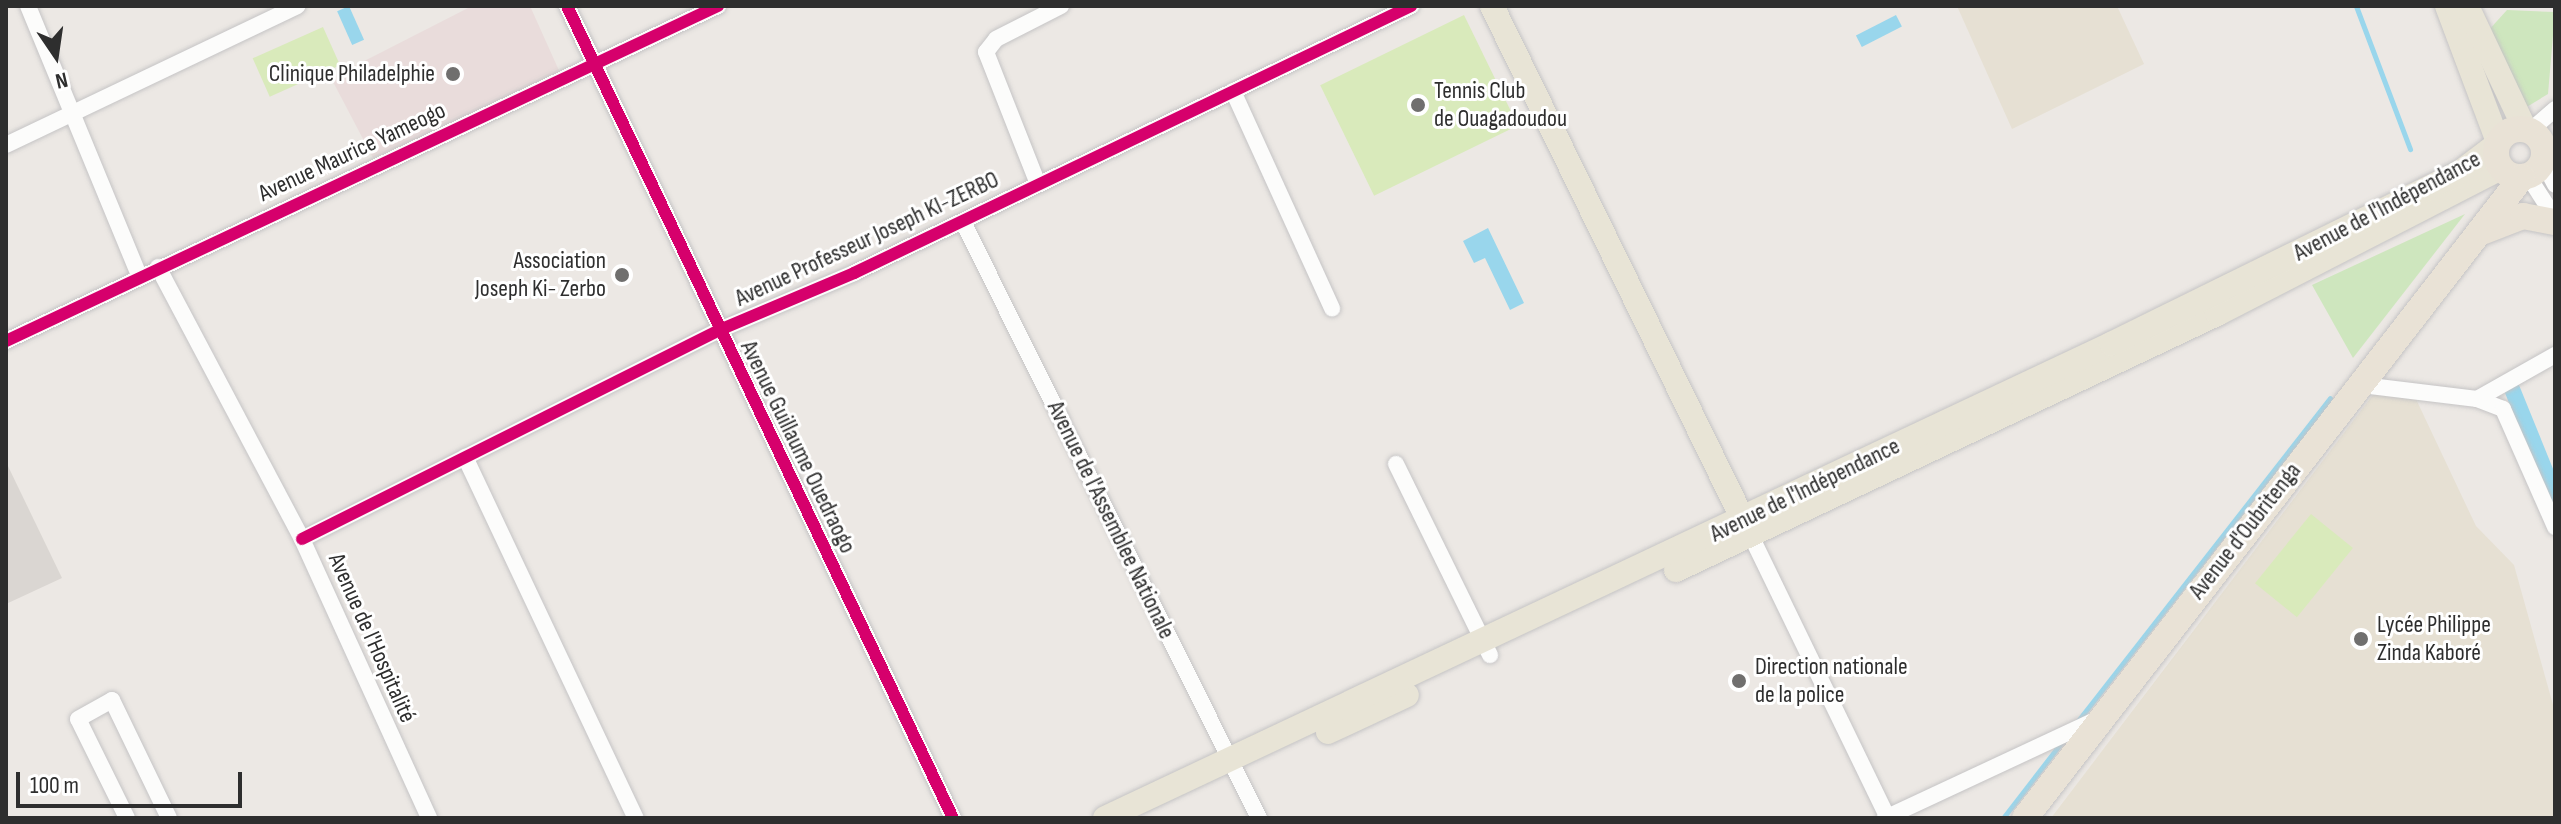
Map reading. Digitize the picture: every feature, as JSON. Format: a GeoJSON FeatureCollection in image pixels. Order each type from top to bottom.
{"type":"FeatureCollection","features":[{"type":"Feature","properties":{"kind":"highway","name":"Avenue d'Oubritenga"},"geometry":{"type":"LineString","coordinates":[[2025,818],[2474,239],[2528,152]]}},
{"type":"Feature","properties":{"kind":"highway"},"geometry":{"type":"LineString","coordinates":[[2474,239],[2523,216],[2555,220]]}},
{"type":"Feature","properties":{"kind":"main road"},"geometry":{"type":"LineString","coordinates":[[1492,6],[1748,528]]}},
{"type":"Feature","properties":{"kind":"main road"},"geometry":{"type":"LineString","coordinates":[[2447,6],[2528,152]]}},
{"type":"Feature","properties":{"kind":"main road"},"geometry":{"type":"LineString","coordinates":[[2467,6],[2528,152]]}},
{"type":"Feature","properties":{"kind":"main road","name":"Avenue de l'Indépendance"},"geometry":{"type":"LineString","coordinates":[[1105,818],[1234,767],[1748,528],[2115,353],[2459,173],[2528,152]]}},
{"type":"Feature","properties":{"kind":"main road","name":"Avenue de l'Indépendance"},"geometry":{"type":"LineString","coordinates":[[1145,818],[1234,767]]}},
{"type":"Feature","properties":{"kind":"street"},"geometry":{"type":"LineString","coordinates":[[28,6],[68,116],[139,275]]}},
{"type":"Feature","properties":{"kind":"street"},"geometry":{"type":"LineString","coordinates":[[6,145],[298,6]]}},
{"type":"Feature","properties":{"kind":"street","name":"Avenue Guillaume Ouedraogo"},"geometry":{"type":"LineString","coordinates":[[567,6],[717,331],[953,818]]}},
{"type":"Feature","properties":{"kind":"street","name":"Avenue Maurice Yameogo"},"geometry":{"type":"LineString","coordinates":[[6,341],[139,275],[718,6]]}},
{"type":"Feature","properties":{"kind":"street"},"geometry":{"type":"LineString","coordinates":[[1038,184],[986,52],[996,39],[1061,6]]}},
{"type":"Feature","properties":{"kind":"street","name":"Avenue Professeur Joseph KI-ZERBO"},"geometry":{"type":"LineString","coordinates":[[302,539],[717,331],[963,222],[1411,6]]}},
{"type":"Feature","properties":{"kind":"street"},"geometry":{"type":"LineString","coordinates":[[1233,91],[1332,308]]}},
{"type":"Feature","properties":{"kind":"street"},"geometry":{"type":"LineString","coordinates":[[2555,109],[2528,152],[2555,220]]}},
{"type":"Feature","properties":{"kind":"street","name":"Avenue de l'Assemblee Nationale"},"geometry":{"type":"LineString","coordinates":[[963,222],[1259,818]]}},
{"type":"Feature","properties":{"kind":"street","name":"Avenue de l'Hospitalité"},"geometry":{"type":"LineString","coordinates":[[158,267],[302,539],[429,818]]}},
{"type":"Feature","properties":{"kind":"street"},"geometry":{"type":"LineString","coordinates":[[2477,399],[2555,355]]}},
{"type":"Feature","properties":{"kind":"street"},"geometry":{"type":"LineString","coordinates":[[2362,385],[2477,399],[2503,409],[2555,527]]}},
{"type":"Feature","properties":{"kind":"street"},"geometry":{"type":"LineString","coordinates":[[465,457],[636,818]]}},
{"type":"Feature","properties":{"kind":"street"},"geometry":{"type":"LineString","coordinates":[[1396,464],[1488,649]]}},
{"type":"Feature","properties":{"kind":"street"},"geometry":{"type":"LineString","coordinates":[[1748,528],[1887,818],[2104,716]]}},
{"type":"Feature","properties":{"kind":"street"},"geometry":{"type":"LineString","coordinates":[[127,818],[78,719],[112,700],[169,818]]}},
{"type":"Feature","properties":{"kind":"shaded area","name":"Clinique Philadelphie"},"geometry":{"type":"Polygon","coordinates":[[[472,6],[530,6],[561,75],[373,158],[331,78],[472,6]]]}},
{"type":"Feature","properties":{"kind":"shaded area"},"geometry":{"type":"Polygon","coordinates":[[[1957,6],[2117,6],[2144,64],[2012,129],[1957,6]]]}},
{"type":"Feature","properties":{"kind":"shaded area","name":"Lycée Philippe Zinda Kaboré"},"geometry":{"type":"Polygon","coordinates":[[[2375,392],[2415,397],[2476,526],[2514,565],[2555,712],[2555,818],[2051,818],[2375,392]]]}},
{"type":"Feature","properties":{"kind":"shaded area"},"geometry":{"type":"Polygon","coordinates":[[[6,462],[62,578],[6,604],[6,462]]]}},
{"type":"Feature","properties":{"kind":"green space"},"geometry":{"type":"Polygon","coordinates":[[[2507,10],[2555,12],[2548,94],[2525,108],[2487,32],[2507,10]]]}},
{"type":"Feature","properties":{"kind":"green space","name":"Tennis Club de Ouagadoudou"},"geometry":{"type":"Polygon","coordinates":[[[1464,15],[1518,126],[1374,196],[1320,85],[1464,15]]]}},
{"type":"Feature","properties":{"kind":"green space"},"geometry":{"type":"Polygon","coordinates":[[[323,27],[340,65],[270,97],[253,58],[323,27]]]}},
{"type":"Feature","properties":{"kind":"green space"},"geometry":{"type":"Polygon","coordinates":[[[2465,214],[2353,358],[2312,285],[2465,214]]]}},
{"type":"Feature","properties":{"kind":"green space"},"geometry":{"type":"Polygon","coordinates":[[[2311,514],[2353,548],[2297,617],[2255,583],[2311,514]]]}},
{"type":"Feature","properties":{"kind":"water"},"geometry":{"type":"Polygon","coordinates":[[[349,6],[364,40],[352,45],[337,11],[349,6]]]}},
{"type":"Feature","properties":{"kind":"water"},"geometry":{"type":"Polygon","coordinates":[[[1896,15],[1902,27],[1862,47],[1856,35],[1896,15]]]}},
{"type":"Feature","properties":{"kind":"water"},"geometry":{"type":"Polygon","coordinates":[[[1488,228],[1524,303],[1510,310],[1485,258],[1474,263],[1463,241],[1488,228]]]}},
{"type":"Feature","properties":{"kind":"waterway"},"geometry":{"type":"LineString","coordinates":[[2356,6],[2410,149]]}},
{"type":"Feature","properties":{"kind":"waterway"},"geometry":{"type":"LineString","coordinates":[[2512,389],[2555,495]]}},
{"type":"Feature","properties":{"kind":"waterway"},"geometry":{"type":"LineString","coordinates":[[2077,722],[2330,398]]}},
{"type":"Feature","properties":{"kind":"waterway"},"geometry":{"type":"LineString","coordinates":[[2003,818],[2061,743]]}},
{"type":"Feature","properties":{"kind":"cycle path"},"geometry":{"type":"LineString","coordinates":[[567,6],[953,818]]}},
{"type":"Feature","properties":{"kind":"cycle path"},"geometry":{"type":"LineString","coordinates":[[6,341],[718,6]]}},
{"type":"Feature","properties":{"kind":"cycle path"},"geometry":{"type":"LineString","coordinates":[[302,539],[717,331],[854,273],[1411,6]]}},
{"type":"Feature","properties":{"kind":"place","name":"Clinique Philadelphie"},"geometry":{"type":"Point","coordinates":[453,74]}},
{"type":"Feature","properties":{"kind":"place","name":"Tennis Club de Ouagadoudou"},"geometry":{"type":"Point","coordinates":[1418,105]}},
{"type":"Feature","properties":{"kind":"place","name":"Association Joseph Ki- Zerbo"},"geometry":{"type":"Point","coordinates":[622,275]}},
{"type":"Feature","properties":{"kind":"place","name":"Lycée Philippe Zinda Kaboré"},"geometry":{"type":"Point","coordinates":[2361,639]}},
{"type":"Feature","properties":{"kind":"place","name":"Direction nationale de la police"},"geometry":{"type":"Point","coordinates":[1739,681]}}]}
